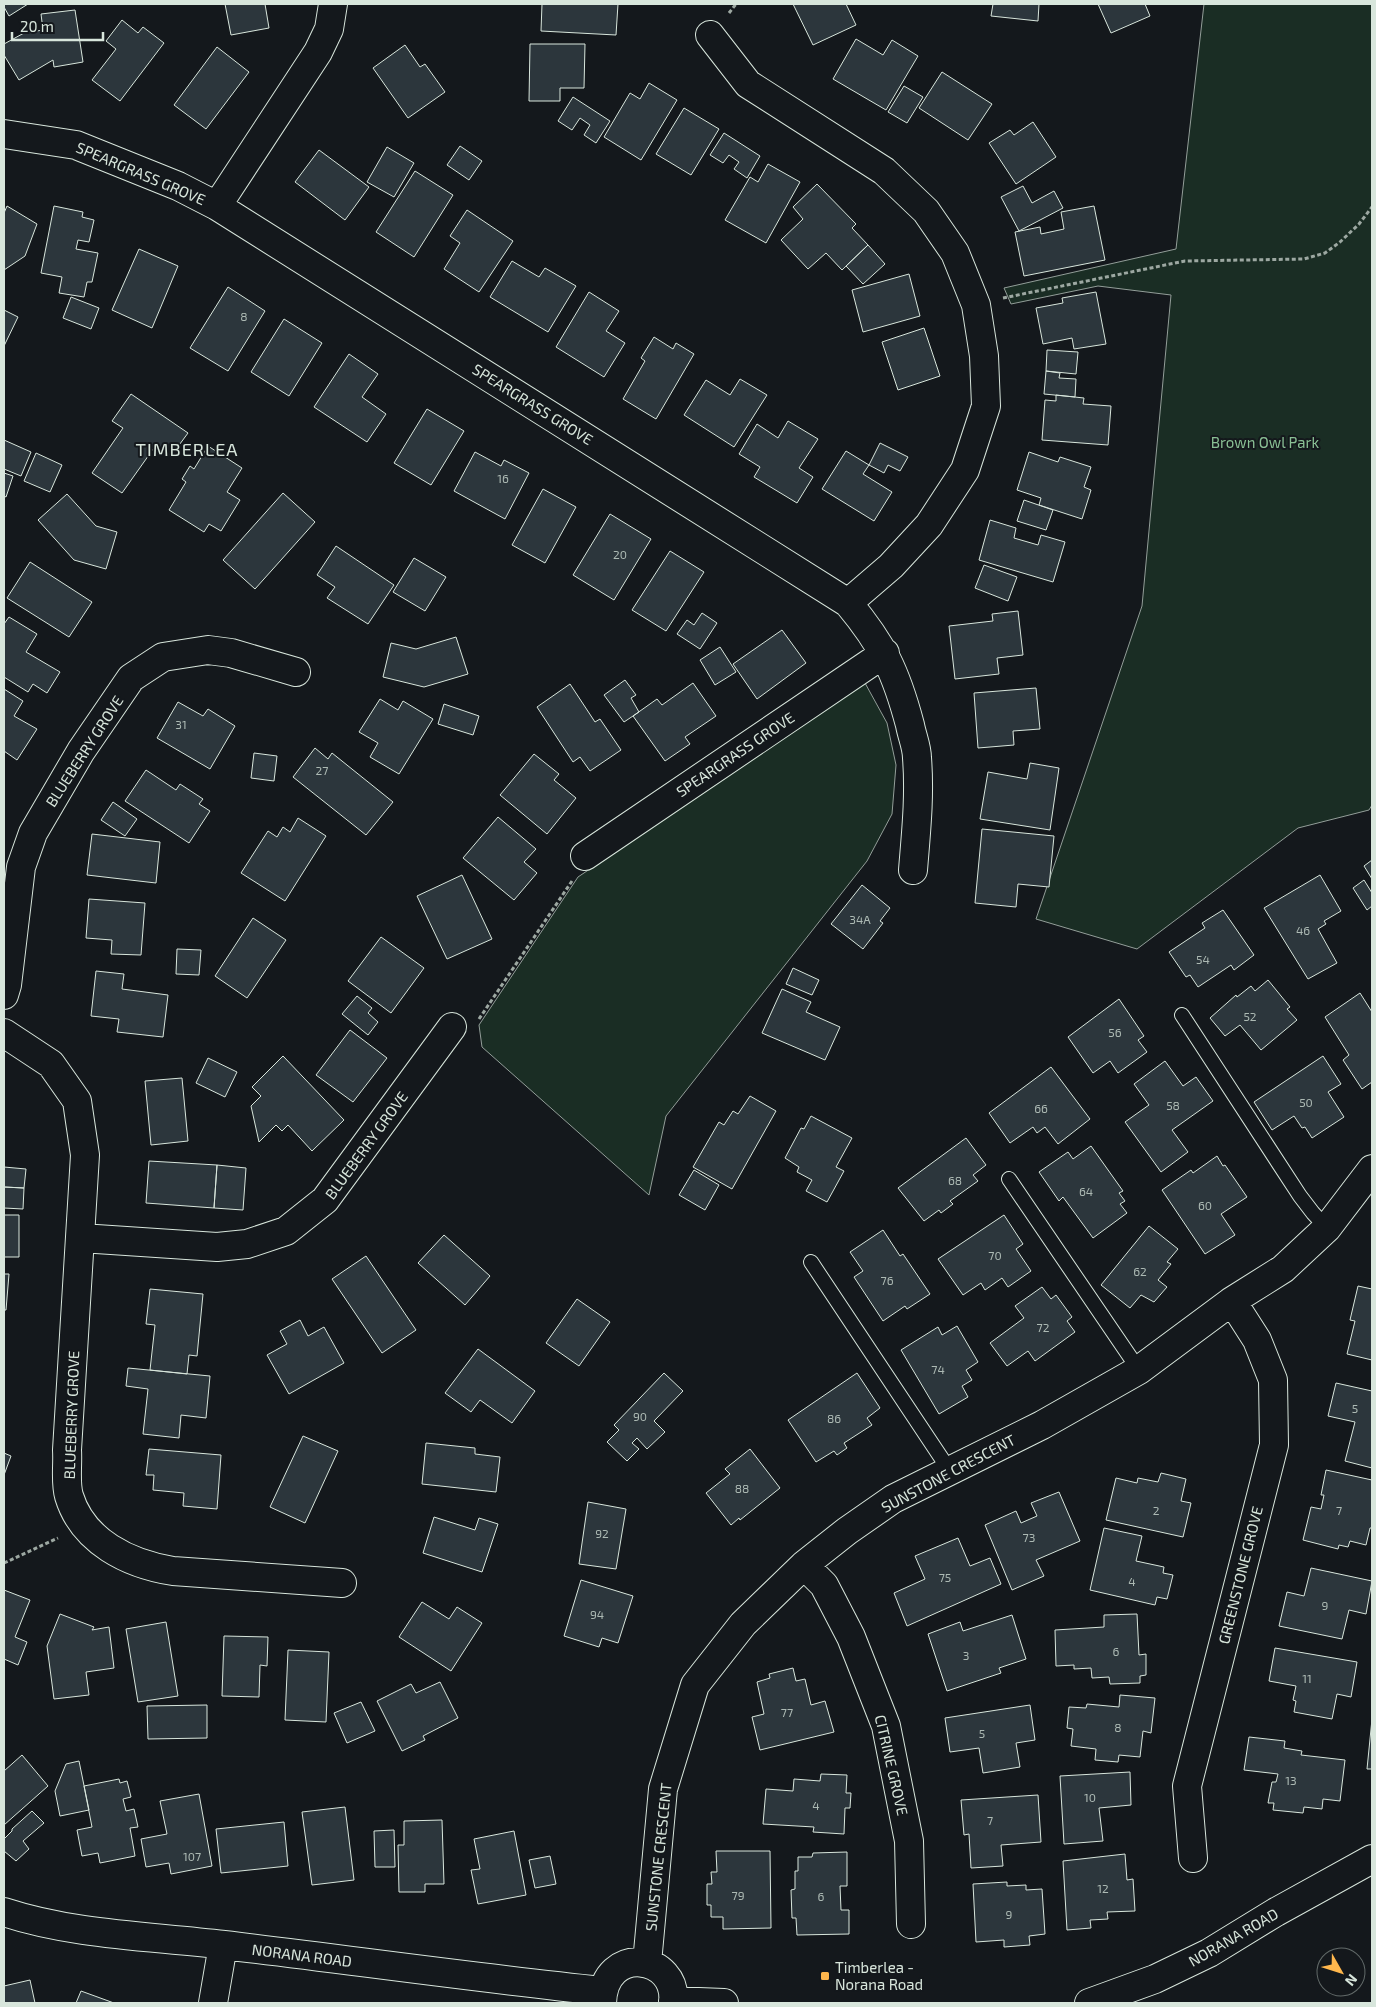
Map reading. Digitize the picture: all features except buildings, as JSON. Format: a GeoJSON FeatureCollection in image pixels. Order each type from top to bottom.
{"type":"FeatureCollection","features":[{"type":"Feature","properties":{"kind":"street","name":"SPEARGRASS GROVE"},"geometry":{"type":"LineString","coordinates":[[217,206],[318,52],[329,28],[333,4]]}},
{"type":"Feature","properties":{"kind":"street"},"geometry":{"type":"LineString","coordinates":[[710,35],[748,84],[884,171],[926,211],[955,253],[976,304],[984,356],[986,406],[965,470],[929,525],[891,566],[848,603]]}},
{"type":"Feature","properties":{"kind":"street","name":"SPEARGRASS GROVE"},"geometry":{"type":"LineString","coordinates":[[4,134],[76,144],[178,186],[217,206],[848,603],[870,628],[885,653],[901,691],[917,756],[918,805],[913,870]]}},
{"type":"Feature","properties":{"kind":"street","name":"BLUEBERRY GROVE"},"geometry":{"type":"LineString","coordinates":[[4,995],[7,985],[21,867],[33,833],[81,751],[131,678],[163,658],[208,650],[231,653],[296,672]]}},
{"type":"Feature","properties":{"kind":"street","name":"SPEARGRASS GROVE"},"geometry":{"type":"LineString","coordinates":[[585,856],[885,653]]}},
{"type":"Feature","properties":{"kind":"street","name":"BLUEBERRY GROVE"},"geometry":{"type":"LineString","coordinates":[[81,1238],[217,1247],[247,1244],[286,1231],[325,1200],[452,1027]]}},
{"type":"Feature","properties":{"kind":"street","name":"BLUEBERRY GROVE"},"geometry":{"type":"LineString","coordinates":[[4,1033],[51,1064],[77,1101],[85,1156],[68,1450],[69,1495],[78,1519],[108,1549],[148,1567],[173,1571],[342,1583]]}},
{"type":"Feature","properties":{"kind":"street","name":"SUNSTONE CRESCENT"},"geometry":{"type":"LineString","coordinates":[[647,1964],[663,1789],[695,1685],[743,1624],[804,1565],[847,1531],[893,1499],[950,1472],[1042,1424],[1139,1370],[1232,1301],[1283,1269],[1327,1228],[1372,1170]]}},
{"type":"Feature","properties":{"kind":"street","name":"GREENSTONE GROVE"},"geometry":{"type":"LineString","coordinates":[[1193,1858],[1187,1786],[1274,1445],[1273,1380],[1257,1340],[1232,1301]]}},
{"type":"Feature","properties":{"kind":"street","name":"CITRINE GROVE"},"geometry":{"type":"LineString","coordinates":[[804,1565],[824,1585],[850,1637],[886,1726],[909,1841],[911,1924]]}},
{"type":"Feature","properties":{"kind":"street","name":"NORANA ROAD"},"geometry":{"type":"LineString","coordinates":[[1089,2003],[1155,1979],[1209,1953],[1276,1912],[1372,1859]]}},
{"type":"Feature","properties":{"kind":"street","name":"NORANA ROAD"},"geometry":{"type":"LineString","coordinates":[[4,1912],[32,1922],[86,1930],[223,1945],[602,1997]]}},
{"type":"Feature","properties":{"kind":"street"},"geometry":{"type":"LineString","coordinates":[[213,2003],[223,1945]]}},
{"type":"Feature","properties":{"kind":"street"},"geometry":{"type":"LineString","coordinates":[[602,1997],[606,1980],[614,1971],[624,1965],[636,1962],[658,1969],[667,1977],[672,1988],[673,2002],[724,2003]]}},
{"type":"Feature","properties":{"kind":"lane"},"geometry":{"type":"LineString","coordinates":[[1182,1015],[1300,1196],[1327,1228]]}},
{"type":"Feature","properties":{"kind":"lane"},"geometry":{"type":"LineString","coordinates":[[1009,1179],[1139,1370]]}},
{"type":"Feature","properties":{"kind":"lane"},"geometry":{"type":"LineString","coordinates":[[811,1262],[950,1472]]}},
{"type":"Feature","properties":{"kind":"path"},"geometry":{"type":"LineString","coordinates":[[998,298],[1185,261],[1304,259],[1325,253],[1340,242],[1359,224],[1372,207]]}},
{"type":"Feature","properties":{"kind":"path"},"geometry":{"type":"LineString","coordinates":[[452,1027],[476,1024],[576,874],[585,856]]}},
{"type":"Feature","properties":{"kind":"path"},"geometry":{"type":"LineString","coordinates":[[4,1563],[84,1526]]}},
{"type":"Feature","properties":{"kind":"green space","name":"Brown Owl Park"},"geometry":{"type":"Polygon","coordinates":[[[1204,4],[1372,4],[1372,805],[1369,810],[1298,828],[1137,949],[1036,919],[1142,606],[1171,295],[1098,286],[1011,304],[1004,288],[1176,249],[1204,4]]]}},
{"type":"Feature","properties":{"kind":"green space"},"geometry":{"type":"Polygon","coordinates":[[[865,683],[887,723],[896,765],[892,814],[867,861],[666,1116],[649,1195],[482,1047],[479,1025],[578,877],[865,683]]]}},
{"type":"Feature","properties":{"kind":"place","name":"Timberlea - Norana Road"},"geometry":{"type":"Point","coordinates":[825,1976]}},
{"type":"Feature","properties":{"kind":"district","name":"TIMBERLEA"},"geometry":{"type":"Point","coordinates":[187,449]}}]}
